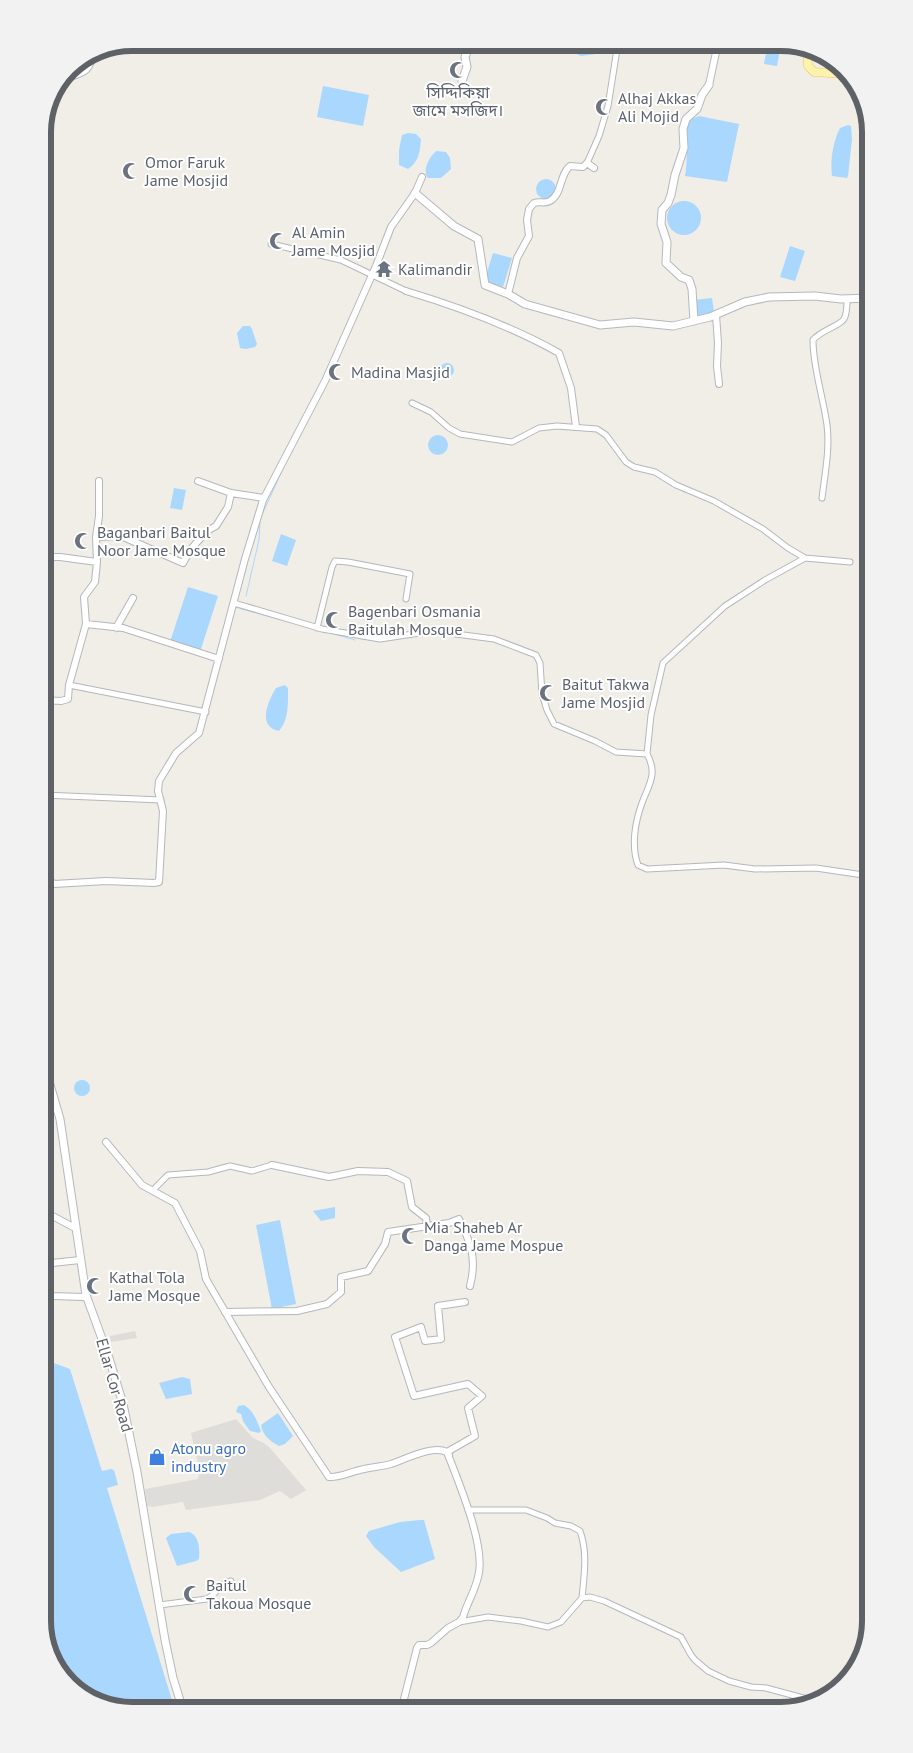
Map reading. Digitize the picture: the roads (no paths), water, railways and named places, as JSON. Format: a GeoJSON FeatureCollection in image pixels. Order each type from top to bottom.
{"type":"FeatureCollection","features":[{"type":"Feature","properties":{"kind":"main road"},"geometry":{"type":"LineString","coordinates":[[462,81],[467,67],[465,57],[467,51]]}},
{"type":"Feature","properties":{"kind":"main road"},"geometry":{"type":"LineString","coordinates":[[807,56],[808,66],[814,72],[836,73]]}},
{"type":"Feature","properties":{"kind":"main road"},"geometry":{"type":"LineString","coordinates":[[694,320],[692,289],[689,280],[681,277],[666,263],[666,242],[661,224],[662,210],[668,203],[683,150],[683,129],[686,119],[697,109],[702,95],[709,85]]}},
{"type":"Feature","properties":{"kind":"main road"},"geometry":{"type":"LineString","coordinates":[[415,193],[454,226],[478,239],[486,285],[508,294],[525,304],[600,325],[634,322],[673,326],[716,315],[745,302],[769,298],[815,296],[862,298]]}},
{"type":"Feature","properties":{"kind":"main road","name":"Ellar Cor Road"},"geometry":{"type":"LineString","coordinates":[[51,1088],[60,1119],[86,1295],[109,1358],[123,1404],[137,1472],[173,1678],[180,1702]]}},
{"type":"Feature","properties":{"kind":"street"},"geometry":{"type":"LineString","coordinates":[[508,294],[517,258],[529,236],[527,220],[529,209],[534,203],[548,202],[556,196],[568,168],[573,166],[583,167],[587,163],[599,136],[608,106],[617,51]]}},
{"type":"Feature","properties":{"kind":"street"},"geometry":{"type":"LineString","coordinates":[[709,85],[716,51]]}},
{"type":"Feature","properties":{"kind":"street"},"geometry":{"type":"LineString","coordinates":[[76,74],[90,66],[91,63]]}},
{"type":"Feature","properties":{"kind":"street"},"geometry":{"type":"LineString","coordinates":[[587,163],[594,168]]}},
{"type":"Feature","properties":{"kind":"street"},"geometry":{"type":"LineString","coordinates":[[51,882],[54,884],[106,881],[159,882],[163,811],[158,791],[158,781],[176,753],[199,734],[245,559],[264,498],[325,380],[391,227],[415,193],[422,176]]}},
{"type":"Feature","properties":{"kind":"street"},"geometry":{"type":"LineString","coordinates":[[271,244],[341,260],[406,291],[442,302],[532,337],[560,353],[572,388],[576,427]]}},
{"type":"Feature","properties":{"kind":"street"},"geometry":{"type":"LineString","coordinates":[[822,498],[829,446],[813,340],[817,334],[842,322],[846,318],[847,299]]}},
{"type":"Feature","properties":{"kind":"street"},"geometry":{"type":"LineString","coordinates":[[716,315],[719,384]]}},
{"type":"Feature","properties":{"kind":"street"},"geometry":{"type":"LineString","coordinates":[[412,403],[430,412],[449,428],[460,434],[512,442],[538,428],[558,426],[597,429],[606,435],[626,462],[634,467],[655,472],[676,485],[714,501],[763,529],[805,558],[850,562]]}},
{"type":"Feature","properties":{"kind":"street"},"geometry":{"type":"LineString","coordinates":[[51,700],[68,699],[69,685],[86,624],[84,597],[94,582],[97,562],[96,537],[99,516],[99,481]]}},
{"type":"Feature","properties":{"kind":"street"},"geometry":{"type":"LineString","coordinates":[[198,481],[231,493],[264,498]]}},
{"type":"Feature","properties":{"kind":"street"},"geometry":{"type":"LineString","coordinates":[[96,537],[121,536],[182,563],[190,550],[207,531],[216,526],[228,507],[231,493]]}},
{"type":"Feature","properties":{"kind":"street"},"geometry":{"type":"LineString","coordinates":[[51,557],[97,562]]}},
{"type":"Feature","properties":{"kind":"street"},"geometry":{"type":"LineString","coordinates":[[805,558],[765,580],[725,606],[663,663],[651,715],[647,754],[652,763],[652,782],[642,803],[635,831],[634,855],[638,865],[648,869],[724,865],[756,869],[816,868],[862,875]]}},
{"type":"Feature","properties":{"kind":"street"},"geometry":{"type":"LineString","coordinates":[[317,628],[332,566],[335,562],[348,562],[410,574],[406,599]]}},
{"type":"Feature","properties":{"kind":"street"},"geometry":{"type":"LineString","coordinates":[[116,628],[133,598]]}},
{"type":"Feature","properties":{"kind":"street"},"geometry":{"type":"LineString","coordinates":[[234,603],[317,628],[380,639],[434,631],[494,639],[514,646],[536,655],[540,663],[542,694],[554,724],[595,740],[616,752],[647,754]]}},
{"type":"Feature","properties":{"kind":"street"},"geometry":{"type":"LineString","coordinates":[[86,624],[123,628],[219,659]]}},
{"type":"Feature","properties":{"kind":"street"},"geometry":{"type":"LineString","coordinates":[[69,685],[206,712]]}},
{"type":"Feature","properties":{"kind":"street"},"geometry":{"type":"LineString","coordinates":[[51,795],[160,800]]}},
{"type":"Feature","properties":{"kind":"street"},"geometry":{"type":"LineString","coordinates":[[106,1142],[142,1185],[176,1203],[200,1251],[206,1279],[269,1387],[329,1477],[338,1477],[360,1469],[391,1464],[430,1451],[443,1450],[447,1452],[475,1436],[468,1408],[482,1396],[468,1384],[414,1396],[395,1337],[421,1327],[425,1341],[441,1339],[438,1306],[465,1302]]}},
{"type":"Feature","properties":{"kind":"street"},"geometry":{"type":"LineString","coordinates":[[153,1190],[168,1175],[208,1172],[230,1166],[252,1172],[272,1165],[329,1177],[358,1171],[388,1172],[407,1181],[412,1207],[426,1218],[427,1226]]}},
{"type":"Feature","properties":{"kind":"street"},"geometry":{"type":"LineString","coordinates":[[51,1215],[75,1228]]}},
{"type":"Feature","properties":{"kind":"street"},"geometry":{"type":"LineString","coordinates":[[225,1312],[298,1311],[328,1304],[341,1292],[341,1277],[368,1271],[385,1244],[388,1232],[449,1223],[459,1219],[470,1242],[474,1272],[470,1286]]}},
{"type":"Feature","properties":{"kind":"street"},"geometry":{"type":"LineString","coordinates":[[51,1263],[80,1260]]}},
{"type":"Feature","properties":{"kind":"street"},"geometry":{"type":"LineString","coordinates":[[51,1296],[84,1297]]}},
{"type":"Feature","properties":{"kind":"street"},"geometry":{"type":"LineString","coordinates":[[447,1452],[470,1510],[479,1556],[479,1576],[463,1617],[459,1622]]}},
{"type":"Feature","properties":{"kind":"street"},"geometry":{"type":"LineString","coordinates":[[403,1702],[419,1645],[432,1643],[448,1628],[459,1622],[488,1617],[548,1627],[561,1622],[582,1598],[584,1540],[580,1532],[571,1526],[555,1523],[526,1510],[470,1510]]}},
{"type":"Feature","properties":{"kind":"street"},"geometry":{"type":"LineString","coordinates":[[159,1605],[207,1599],[213,1596],[222,1584],[231,1581]]}},
{"type":"Feature","properties":{"kind":"street"},"geometry":{"type":"LineString","coordinates":[[582,1598],[590,1597],[604,1601],[681,1637],[695,1660],[708,1671],[729,1681],[804,1698]]}},
{"type":"Feature","properties":{"kind":"water"},"geometry":{"type":"Polygon","coordinates":[[[570,51],[612,51],[612,52],[581,56],[570,51]]]}},
{"type":"Feature","properties":{"kind":"water"},"geometry":{"type":"Polygon","coordinates":[[[766,51],[780,51],[777,66],[764,64],[766,51]]]}},
{"type":"Feature","properties":{"kind":"water"},"geometry":{"type":"Polygon","coordinates":[[[323,86],[369,95],[363,126],[317,117],[323,86]]]}},
{"type":"Feature","properties":{"kind":"water"},"geometry":{"type":"Polygon","coordinates":[[[699,116],[739,124],[727,182],[685,176],[687,123],[689,120],[699,116]]]}},
{"type":"Feature","properties":{"kind":"water"},"geometry":{"type":"Polygon","coordinates":[[[848,125],[851,126],[852,139],[848,176],[847,178],[832,176],[834,145],[840,128],[848,125]]]}},
{"type":"Feature","properties":{"kind":"water"},"geometry":{"type":"Polygon","coordinates":[[[408,133],[416,134],[421,139],[417,160],[408,169],[399,165],[399,150],[402,135],[408,133]]]}},
{"type":"Feature","properties":{"kind":"water"},"geometry":{"type":"Polygon","coordinates":[[[436,151],[446,152],[450,158],[451,169],[441,178],[428,178],[426,175],[427,164],[436,151]]]}},
{"type":"Feature","properties":{"kind":"water"},"geometry":{"type":"Polygon","coordinates":[[[546,179],[553,182],[556,189],[553,196],[546,199],[539,196],[536,189],[539,182],[546,179]]]}},
{"type":"Feature","properties":{"kind":"water"},"geometry":{"type":"Polygon","coordinates":[[[684,201],[696,206],[701,218],[696,230],[684,235],[672,230],[667,218],[672,206],[684,201]]]}},
{"type":"Feature","properties":{"kind":"water"},"geometry":{"type":"Polygon","coordinates":[[[790,246],[805,251],[795,281],[780,277],[790,246]]]}},
{"type":"Feature","properties":{"kind":"water"},"geometry":{"type":"Polygon","coordinates":[[[493,253],[512,258],[503,287],[484,282],[493,253]]]}},
{"type":"Feature","properties":{"kind":"water"},"geometry":{"type":"Polygon","coordinates":[[[712,298],[714,312],[710,315],[696,317],[694,300],[712,298]]]}},
{"type":"Feature","properties":{"kind":"water"},"geometry":{"type":"Polygon","coordinates":[[[243,326],[250,326],[252,329],[257,344],[255,347],[240,348],[237,333],[243,326]]]}},
{"type":"Feature","properties":{"kind":"water"},"geometry":{"type":"Polygon","coordinates":[[[444,363],[450,363],[454,370],[450,377],[444,377],[440,373],[440,367],[444,363]]]}},
{"type":"Feature","properties":{"kind":"water"},"geometry":{"type":"Polygon","coordinates":[[[438,435],[445,438],[448,445],[445,452],[438,455],[431,452],[428,445],[431,438],[438,435]]]}},
{"type":"Feature","properties":{"kind":"water"},"geometry":{"type":"Polygon","coordinates":[[[174,488],[186,490],[182,510],[170,508],[174,488]]]}},
{"type":"Feature","properties":{"kind":"water"},"geometry":{"type":"Polygon","coordinates":[[[281,534],[296,540],[287,566],[272,561],[281,534]]]}},
{"type":"Feature","properties":{"kind":"water"},"geometry":{"type":"Polygon","coordinates":[[[188,587],[218,596],[200,652],[170,642],[188,587]]]}},
{"type":"Feature","properties":{"kind":"water"},"geometry":{"type":"Polygon","coordinates":[[[285,685],[288,688],[287,711],[285,722],[279,731],[268,724],[266,712],[276,688],[285,685]]]}},
{"type":"Feature","properties":{"kind":"water"},"geometry":{"type":"Polygon","coordinates":[[[79,1080],[85,1080],[90,1085],[88,1094],[79,1096],[74,1091],[74,1085],[79,1080]]]}},
{"type":"Feature","properties":{"kind":"water"},"geometry":{"type":"Polygon","coordinates":[[[335,1207],[335,1218],[321,1221],[313,1211],[335,1207]]]}},
{"type":"Feature","properties":{"kind":"water"},"geometry":{"type":"Polygon","coordinates":[[[280,1220],[296,1304],[272,1309],[256,1225],[280,1220]]]}},
{"type":"Feature","properties":{"kind":"water"},"geometry":{"type":"Polygon","coordinates":[[[51,1362],[70,1369],[102,1471],[114,1470],[118,1485],[107,1488],[173,1702],[127,1702],[106,1697],[92,1691],[75,1678],[57,1652],[51,1621],[51,1362]]]}},
{"type":"Feature","properties":{"kind":"water"},"geometry":{"type":"Polygon","coordinates":[[[182,1377],[190,1379],[192,1394],[166,1399],[159,1383],[182,1377]]]}},
{"type":"Feature","properties":{"kind":"water"},"geometry":{"type":"Polygon","coordinates":[[[244,1405],[255,1416],[261,1431],[259,1433],[250,1431],[243,1421],[241,1414],[236,1412],[238,1406],[244,1405]]]}},
{"type":"Feature","properties":{"kind":"water"},"geometry":{"type":"Polygon","coordinates":[[[278,1413],[293,1436],[285,1444],[279,1446],[267,1438],[261,1425],[278,1413]]]}},
{"type":"Feature","properties":{"kind":"water"},"geometry":{"type":"Polygon","coordinates":[[[424,1520],[435,1559],[401,1572],[374,1547],[366,1536],[369,1531],[400,1522],[424,1520]]]}},
{"type":"Feature","properties":{"kind":"water"},"geometry":{"type":"Polygon","coordinates":[[[189,1532],[197,1539],[199,1559],[177,1566],[166,1538],[171,1534],[189,1532]]]}},
{"type":"Feature","properties":{"kind":"waterway"},"geometry":{"type":"LineString","coordinates":[[261,517],[286,462]]}},
{"type":"Feature","properties":{"kind":"waterway"},"geometry":{"type":"LineString","coordinates":[[246,596],[259,540],[260,521]]}},
{"type":"Feature","properties":{"kind":"waterway"},"geometry":{"type":"LineString","coordinates":[[235,607],[289,622]]}},
{"type":"Feature","properties":{"kind":"waterway"},"geometry":{"type":"LineString","coordinates":[[327,632],[355,640]]}},
{"type":"Feature","properties":{"kind":"waterway"},"geometry":{"type":"LineString","coordinates":[[357,638],[376,641]]}},
{"type":"Feature","properties":{"kind":"waterway"},"geometry":{"type":"LineString","coordinates":[[539,686],[539,694],[543,706]]}},
{"type":"Feature","properties":{"kind":"place","name":"সিদ্দিকিয়া জামে মসজিদ।"},"geometry":{"type":"Point","coordinates":[458,70]}},
{"type":"Feature","properties":{"kind":"place","name":"Alhaj Akkas Ali Mojid"},"geometry":{"type":"Point","coordinates":[604,107]}},
{"type":"Feature","properties":{"kind":"place","name":"Omor Faruk Jame Mosjid"},"geometry":{"type":"Point","coordinates":[131,171]}},
{"type":"Feature","properties":{"kind":"place","name":"Al Amin Jame Mosjid"},"geometry":{"type":"Point","coordinates":[278,241]}},
{"type":"Feature","properties":{"kind":"place","name":"Kalimandir"},"geometry":{"type":"Point","coordinates":[384,269]}},
{"type":"Feature","properties":{"kind":"place","name":"Madina Masjid"},"geometry":{"type":"Point","coordinates":[337,372]}},
{"type":"Feature","properties":{"kind":"place","name":"Baganbari Baitul Noor Jame Mosque"},"geometry":{"type":"Point","coordinates":[83,541]}},
{"type":"Feature","properties":{"kind":"place","name":"Bagenbari Osmania Baitulah Mosque"},"geometry":{"type":"Point","coordinates":[334,620]}},
{"type":"Feature","properties":{"kind":"place","name":"Baitut Takwa Jame Mosjid"},"geometry":{"type":"Point","coordinates":[548,693]}},
{"type":"Feature","properties":{"kind":"place","name":"Mia Shaheb Ar Danga Jame Mospue"},"geometry":{"type":"Point","coordinates":[410,1236]}},
{"type":"Feature","properties":{"kind":"place","name":"Kathal Tola Jame Mosque"},"geometry":{"type":"Point","coordinates":[95,1286]}},
{"type":"Feature","properties":{"kind":"place","name":"Atonu agro industry"},"geometry":{"type":"Point","coordinates":[157,1457]}},
{"type":"Feature","properties":{"kind":"place","name":"Baitul Takoua Mosque"},"geometry":{"type":"Point","coordinates":[192,1594]}}]}
